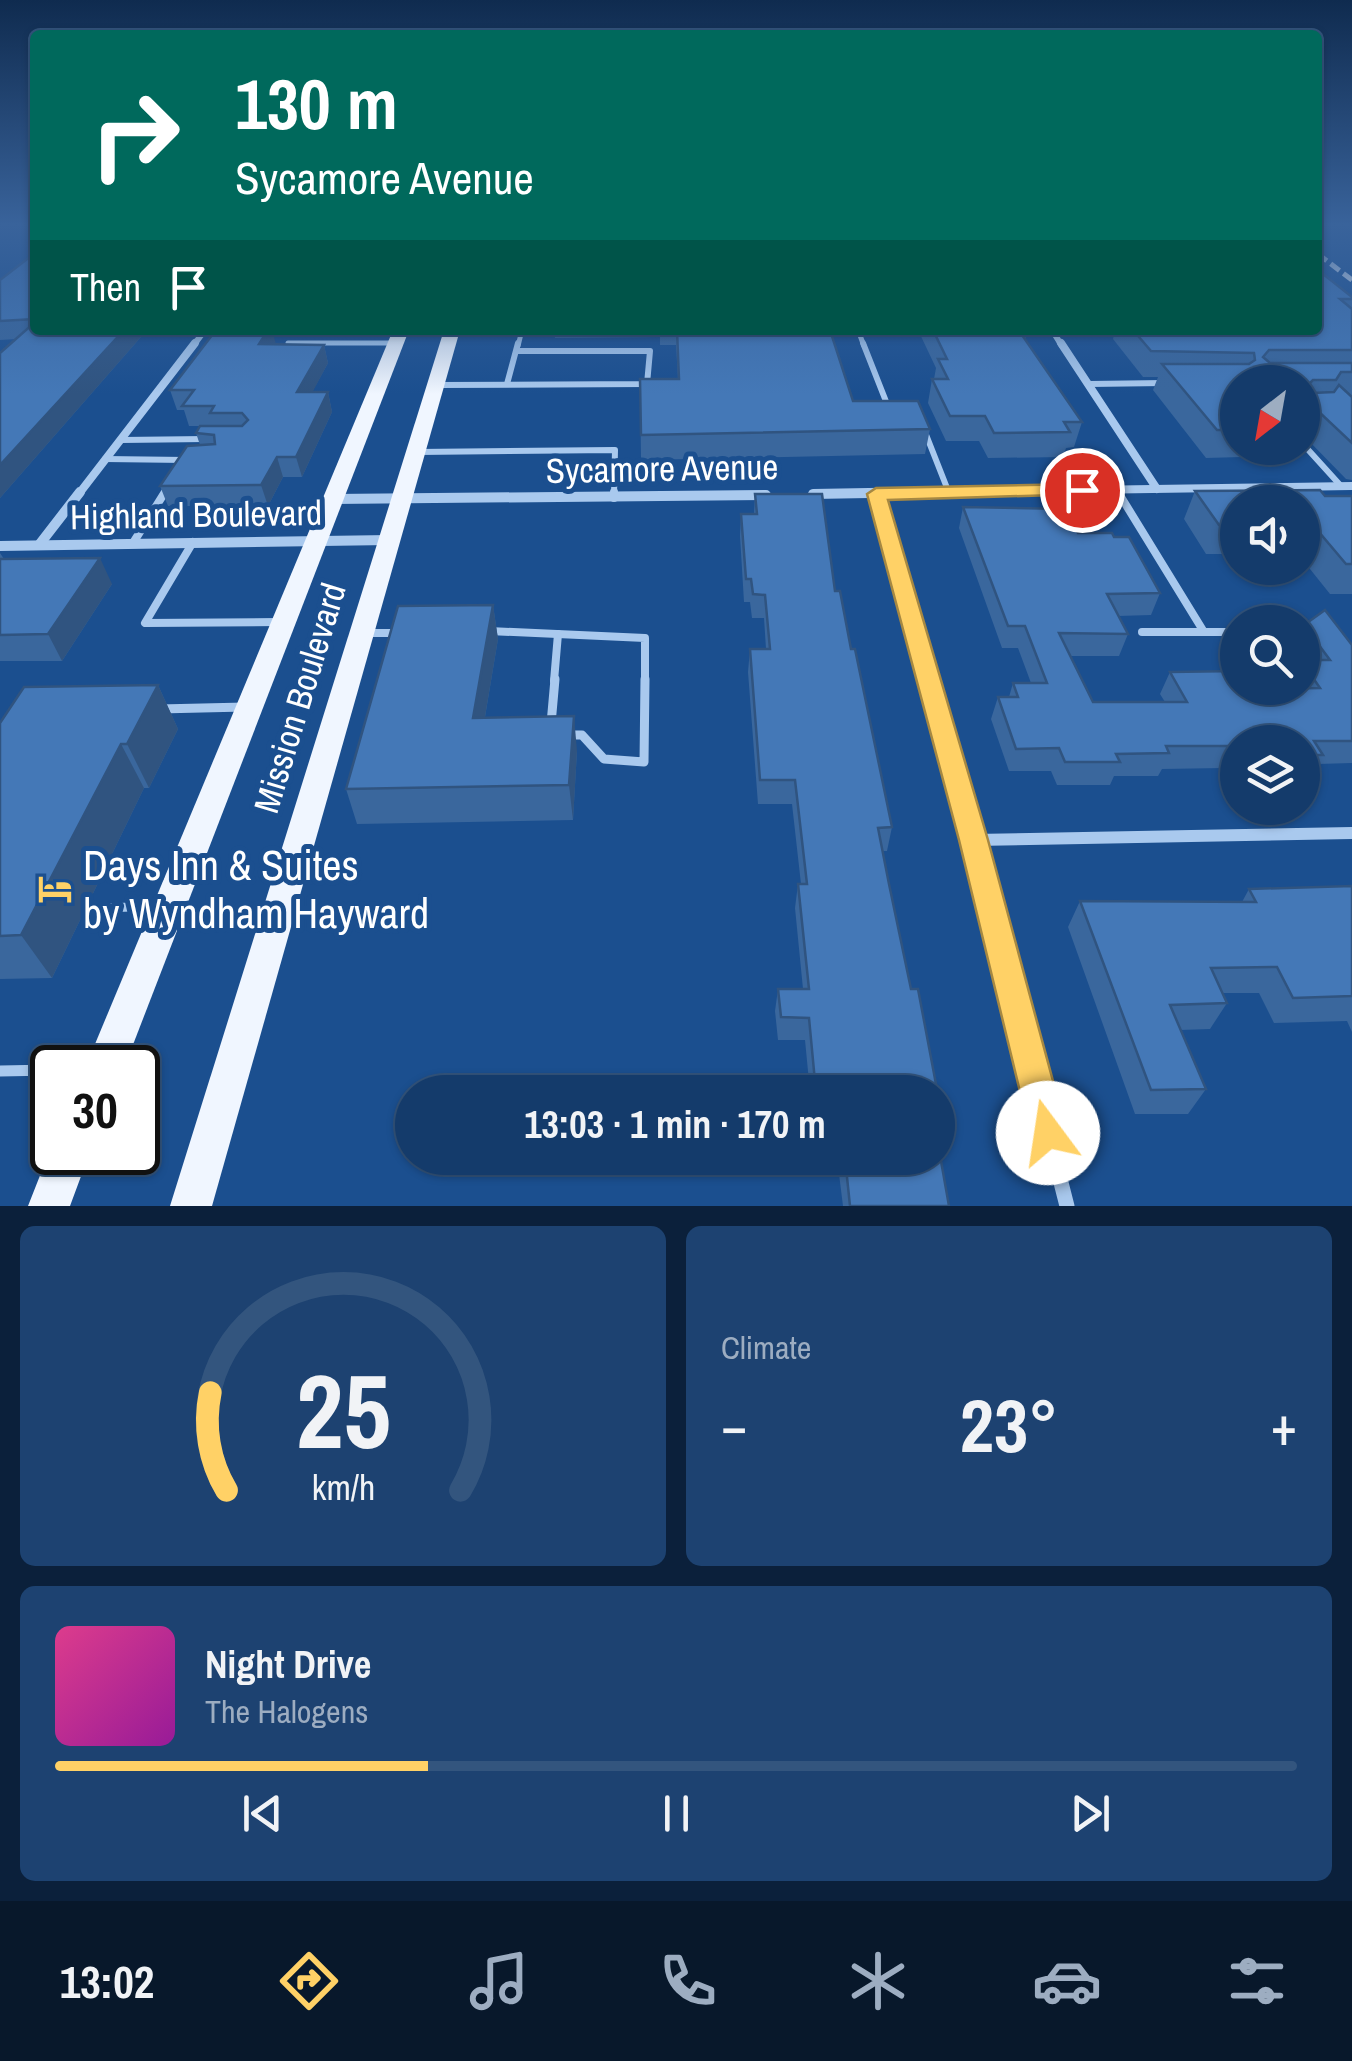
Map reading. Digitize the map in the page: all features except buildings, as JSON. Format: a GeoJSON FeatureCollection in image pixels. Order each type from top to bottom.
{"type":"FeatureCollection","features":[{"type":"Feature","properties":{"kind":"main road","name":"Mission Boulevard"},"geometry":{"type":"LineString","coordinates":[[191,1206],[365,633],[451,335]]}},
{"type":"Feature","properties":{"kind":"main road","name":"Mission Boulevard"},"geometry":{"type":"LineString","coordinates":[[113,1045],[398,336]]}},
{"type":"Feature","properties":{"kind":"main road"},"geometry":{"type":"LineString","coordinates":[[49,1206],[61,1175]]}},
{"type":"Feature","properties":{"kind":"street"},"geometry":{"type":"LineString","coordinates":[[38,545],[202,335]]}},
{"type":"Feature","properties":{"kind":"street"},"geometry":{"type":"LineString","coordinates":[[1055,335],[1157,488]]}},
{"type":"Feature","properties":{"kind":"street","name":"Sycamore Avenue"},"geometry":{"type":"LineString","coordinates":[[800,494],[1347,486]]}},
{"type":"Feature","properties":{"kind":"street","name":"Sycamore Avenue"},"geometry":{"type":"LineString","coordinates":[[333,499],[780,494]]}},
{"type":"Feature","properties":{"kind":"street"},"geometry":{"type":"LineString","coordinates":[[876,494],[974,840],[1067,1206]]}},
{"type":"Feature","properties":{"kind":"street","name":"Highland Boulevard"},"geometry":{"type":"LineString","coordinates":[[0,546],[392,540]]}},
{"type":"Feature","properties":{"kind":"street"},"geometry":{"type":"LineString","coordinates":[[974,840],[1352,833]]}},
{"type":"Feature","properties":{"kind":"lane"},"geometry":{"type":"LineString","coordinates":[[507,384],[521,335]]}},
{"type":"Feature","properties":{"kind":"lane"},"geometry":{"type":"LineString","coordinates":[[860,335],[891,414]]}},
{"type":"Feature","properties":{"kind":"lane"},"geometry":{"type":"LineString","coordinates":[[288,343],[398,336]]}},
{"type":"Feature","properties":{"kind":"lane"},"geometry":{"type":"LineString","coordinates":[[437,385],[647,384],[650,352],[517,351]]}},
{"type":"Feature","properties":{"kind":"lane"},"geometry":{"type":"LineString","coordinates":[[1088,384],[1170,383]]}},
{"type":"Feature","properties":{"kind":"lane"},"geometry":{"type":"LineString","coordinates":[[921,420],[949,492]]}},
{"type":"Feature","properties":{"kind":"lane"},"geometry":{"type":"LineString","coordinates":[[121,440],[208,439]]}},
{"type":"Feature","properties":{"kind":"lane"},"geometry":{"type":"LineString","coordinates":[[418,452],[615,450],[614,498]]}},
{"type":"Feature","properties":{"kind":"lane"},"geometry":{"type":"LineString","coordinates":[[105,460],[200,460]]}},
{"type":"Feature","properties":{"kind":"lane"},"geometry":{"type":"LineString","coordinates":[[1320,460],[1347,486]]}},
{"type":"Feature","properties":{"kind":"lane"},"geometry":{"type":"LineString","coordinates":[[133,544],[169,486]]}},
{"type":"Feature","properties":{"kind":"lane"},"geometry":{"type":"LineString","coordinates":[[1116,489],[1204,632]]}},
{"type":"Feature","properties":{"kind":"lane"},"geometry":{"type":"LineString","coordinates":[[194,542],[145,623],[284,622]]}},
{"type":"Feature","properties":{"kind":"lane"},"geometry":{"type":"LineString","coordinates":[[365,633],[420,632]]}},
{"type":"Feature","properties":{"kind":"lane"},"geometry":{"type":"LineString","coordinates":[[473,632],[558,634],[646,638],[644,762],[604,760],[582,735],[550,734],[558,634]]}},
{"type":"Feature","properties":{"kind":"lane"},"geometry":{"type":"LineString","coordinates":[[1142,632],[1220,632]]}},
{"type":"Feature","properties":{"kind":"lane"},"geometry":{"type":"LineString","coordinates":[[142,710],[249,707]]}},
{"type":"Feature","properties":{"kind":"lane"},"geometry":{"type":"LineString","coordinates":[[103,908],[170,905]]}},
{"type":"Feature","properties":{"kind":"lane"},"geometry":{"type":"LineString","coordinates":[[0,1071],[30,1070]]}},
{"type":"Feature","properties":{"kind":"place","name":"Days Inn & Suites by Wyndham Hayward"},"geometry":{"type":"Point","coordinates":[55,889]}},
{"type":"Feature","properties":{"kind":"route"},"geometry":{"type":"LineString","coordinates":[[1048,1133],[974,840],[876,494],[1082,490]]}}]}
